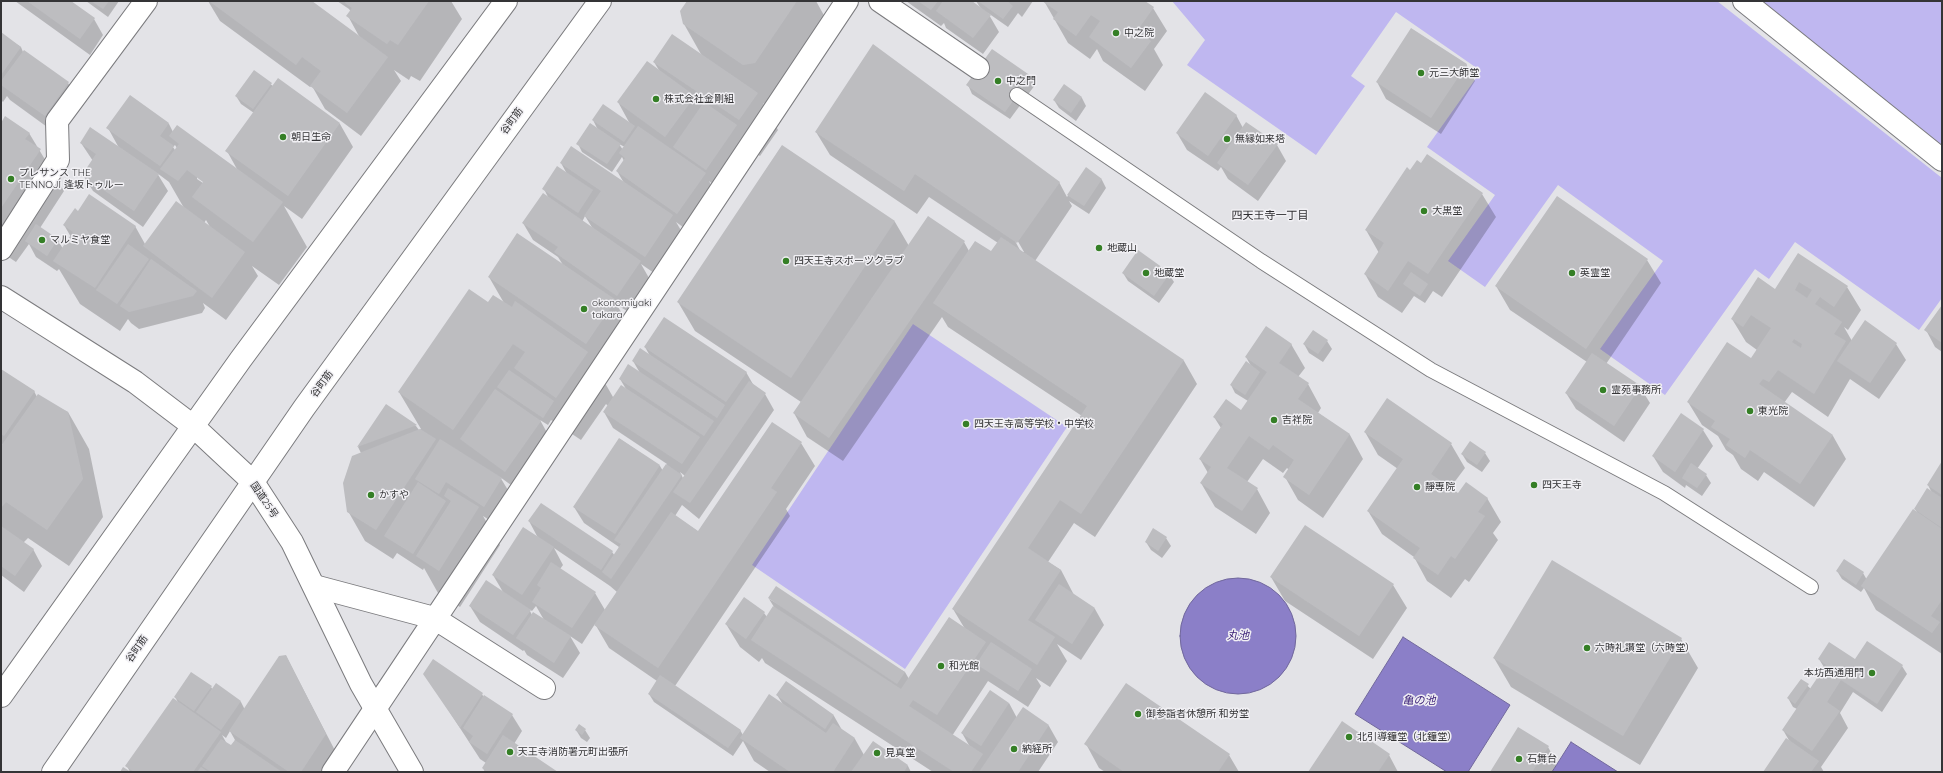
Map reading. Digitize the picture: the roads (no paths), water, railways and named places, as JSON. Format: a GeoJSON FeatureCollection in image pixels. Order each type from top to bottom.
{"type":"FeatureCollection","features":[{"type":"Feature","properties":{"kind":"main road"},"geometry":{"type":"LineString","coordinates":[[1,249],[58,160],[57,121],[146,1]]}},
{"type":"Feature","properties":{"kind":"main road","name":"谷町筋"},"geometry":{"type":"LineString","coordinates":[[53,772],[253,482],[600,1]]}},
{"type":"Feature","properties":{"kind":"main road"},"geometry":{"type":"LineString","coordinates":[[333,772],[434,618],[847,1]]}},
{"type":"Feature","properties":{"kind":"main road"},"geometry":{"type":"LineString","coordinates":[[880,1],[978,68]]}},
{"type":"Feature","properties":{"kind":"main road"},"geometry":{"type":"LineString","coordinates":[[1744,1],[1942,160]]}},
{"type":"Feature","properties":{"kind":"main road"},"geometry":{"type":"LineString","coordinates":[[1,696],[192,426],[499,3]]}},
{"type":"Feature","properties":{"kind":"main road","name":"国道25号"},"geometry":{"type":"LineString","coordinates":[[1,297],[135,382],[192,426],[253,482],[292,542],[375,710],[412,772]]}},
{"type":"Feature","properties":{"kind":"main road"},"geometry":{"type":"LineString","coordinates":[[314,586],[434,618],[544,688]]}},
{"type":"Feature","properties":{"kind":"lane"},"geometry":{"type":"LineString","coordinates":[[1017,95],[1261,261],[1431,370],[1664,493],[1811,587]]}},
{"type":"Feature","properties":{"kind":"water","name":"丸池"},"geometry":{"type":"Polygon","coordinates":[[[1238,578],[1249,579],[1260,583],[1279,595],[1291,614],[1295,625],[1295,647],[1291,658],[1279,677],[1260,689],[1249,693],[1238,694],[1227,693],[1216,689],[1197,677],[1185,658],[1181,647],[1180,636],[1181,625],[1185,614],[1197,595],[1216,583],[1227,579],[1238,578]]]}},
{"type":"Feature","properties":{"kind":"water","name":"亀の池"},"geometry":{"type":"Polygon","coordinates":[[[1403,637],[1510,705],[1468,772],[1447,772],[1355,714],[1403,637]]]}},
{"type":"Feature","properties":{"kind":"water"},"geometry":{"type":"Polygon","coordinates":[[[1571,742],[1618,772],[1552,772],[1571,742]]]}},
{"type":"Feature","properties":{"kind":"place","name":"中之院"},"geometry":{"type":"Point","coordinates":[1116,33]}},
{"type":"Feature","properties":{"kind":"place","name":"元三大師堂"},"geometry":{"type":"Point","coordinates":[1421,73]}},
{"type":"Feature","properties":{"kind":"place","name":"中之門"},"geometry":{"type":"Point","coordinates":[998,81]}},
{"type":"Feature","properties":{"kind":"place","name":"株式会社金剛組"},"geometry":{"type":"Point","coordinates":[656,99]}},
{"type":"Feature","properties":{"kind":"place","name":"朝日生命"},"geometry":{"type":"Point","coordinates":[283,137]}},
{"type":"Feature","properties":{"kind":"place","name":"無縁如来塔"},"geometry":{"type":"Point","coordinates":[1227,139]}},
{"type":"Feature","properties":{"kind":"place","name":"プレサンス THE TENNOJI 逢坂トゥルー"},"geometry":{"type":"Point","coordinates":[11,179]}},
{"type":"Feature","properties":{"kind":"place","name":"大黒堂"},"geometry":{"type":"Point","coordinates":[1424,211]}},
{"type":"Feature","properties":{"kind":"place","name":"マルミヤ食堂"},"geometry":{"type":"Point","coordinates":[42,240]}},
{"type":"Feature","properties":{"kind":"place","name":"地蔵山"},"geometry":{"type":"Point","coordinates":[1099,248]}},
{"type":"Feature","properties":{"kind":"place","name":"四天王寺スポーツクラブ"},"geometry":{"type":"Point","coordinates":[786,261]}},
{"type":"Feature","properties":{"kind":"place","name":"地蔵堂"},"geometry":{"type":"Point","coordinates":[1146,273]}},
{"type":"Feature","properties":{"kind":"place","name":"英霊堂"},"geometry":{"type":"Point","coordinates":[1572,273]}},
{"type":"Feature","properties":{"kind":"place","name":"okonomiyaki takara"},"geometry":{"type":"Point","coordinates":[584,309]}},
{"type":"Feature","properties":{"kind":"place","name":"霊苑事務所"},"geometry":{"type":"Point","coordinates":[1603,390]}},
{"type":"Feature","properties":{"kind":"place","name":"東光院"},"geometry":{"type":"Point","coordinates":[1750,411]}},
{"type":"Feature","properties":{"kind":"place","name":"吉祥院"},"geometry":{"type":"Point","coordinates":[1274,420]}},
{"type":"Feature","properties":{"kind":"place","name":"四天王寺高等学校・中学校"},"geometry":{"type":"Point","coordinates":[966,424]}},
{"type":"Feature","properties":{"kind":"place","name":"四天王寺"},"geometry":{"type":"Point","coordinates":[1534,485]}},
{"type":"Feature","properties":{"kind":"place","name":"靜専院"},"geometry":{"type":"Point","coordinates":[1417,487]}},
{"type":"Feature","properties":{"kind":"place","name":"かすや"},"geometry":{"type":"Point","coordinates":[371,495]}},
{"type":"Feature","properties":{"kind":"place","name":"六時礼讃堂（六時堂）"},"geometry":{"type":"Point","coordinates":[1587,648]}},
{"type":"Feature","properties":{"kind":"place","name":"和光館"},"geometry":{"type":"Point","coordinates":[941,666]}},
{"type":"Feature","properties":{"kind":"place","name":"本坊西通用門"},"geometry":{"type":"Point","coordinates":[1872,673]}},
{"type":"Feature","properties":{"kind":"place","name":"御参詣者休憩所 和労堂"},"geometry":{"type":"Point","coordinates":[1138,714]}},
{"type":"Feature","properties":{"kind":"place","name":"北引導鐘堂（北鐘堂）"},"geometry":{"type":"Point","coordinates":[1349,737]}},
{"type":"Feature","properties":{"kind":"place","name":"納経所"},"geometry":{"type":"Point","coordinates":[1014,749]}},
{"type":"Feature","properties":{"kind":"place","name":"天王寺消防署元町出張所"},"geometry":{"type":"Point","coordinates":[510,752]}},
{"type":"Feature","properties":{"kind":"place","name":"見真堂"},"geometry":{"type":"Point","coordinates":[877,753]}},
{"type":"Feature","properties":{"kind":"place","name":"石舞台"},"geometry":{"type":"Point","coordinates":[1519,759]}},
{"type":"Feature","properties":{"kind":"district","name":"四天王寺一丁目"},"geometry":{"type":"Point","coordinates":[1270,216]}}]}
